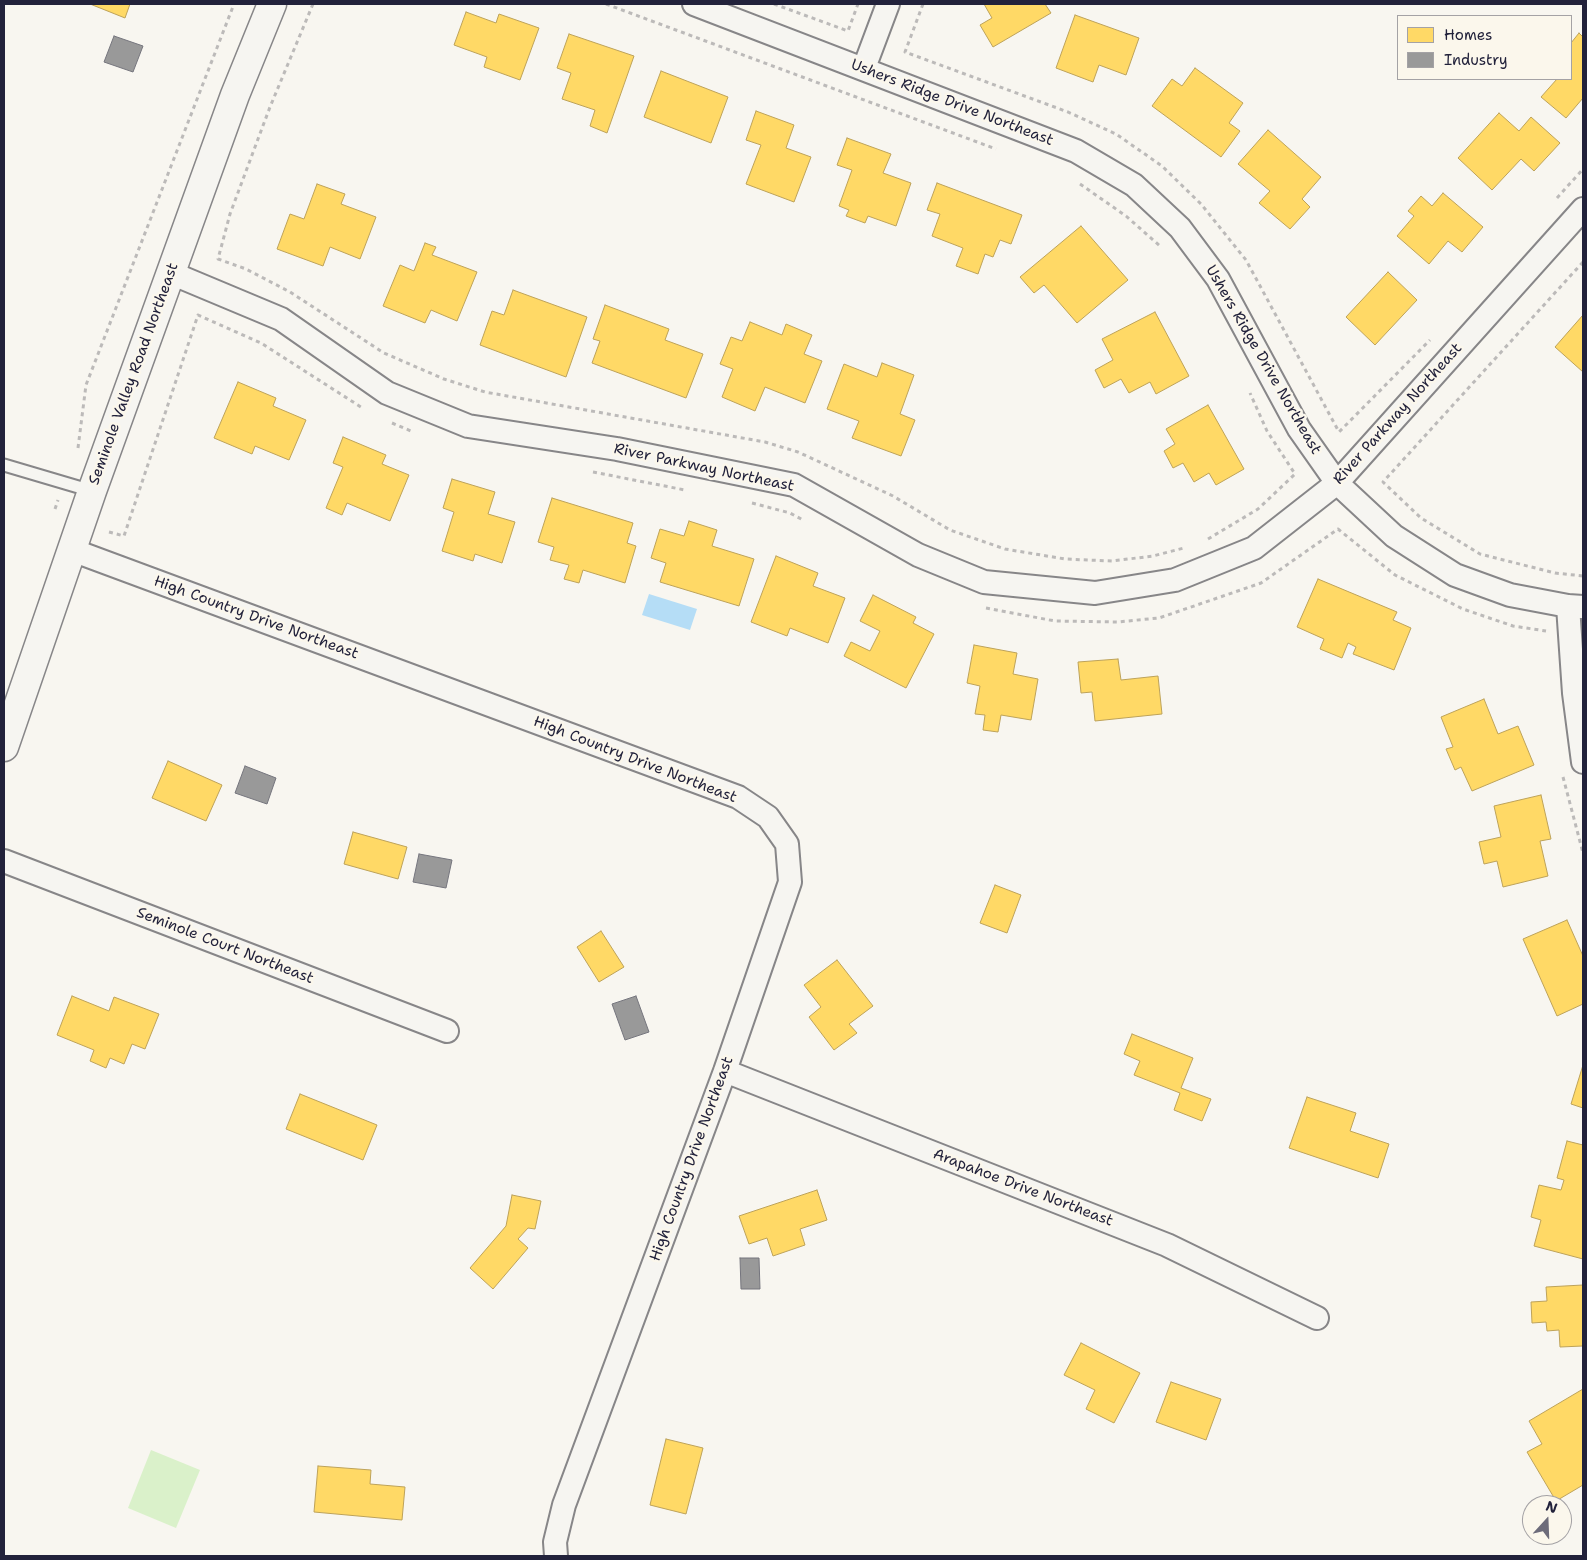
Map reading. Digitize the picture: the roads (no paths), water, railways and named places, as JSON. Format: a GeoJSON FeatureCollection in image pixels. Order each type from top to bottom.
{"type":"FeatureCollection","features":[{"type":"Feature","properties":{"kind":"street","name":"Seminole Valley Road Northeast"},"geometry":{"type":"LineString","coordinates":[[4,747],[92,491],[235,95],[272,4]]}},
{"type":"Feature","properties":{"kind":"street","name":"Ushers Ridge Drive Northeast"},"geometry":{"type":"LineString","coordinates":[[694,4],[1076,151],[1134,185],[1180,228],[1218,279],[1299,429],[1337,483],[1394,536],[1456,575],[1510,595],[1576,607]]}},
{"type":"Feature","properties":{"kind":"street"},"geometry":{"type":"LineString","coordinates":[[864,68],[888,4]]}},
{"type":"Feature","properties":{"kind":"street","name":"River Parkway Northeast"},"geometry":{"type":"LineString","coordinates":[[171,273],[281,319],[387,393],[468,426],[617,448],[794,485],[918,555],[984,582],[1095,593],[1175,580],[1254,548],[1337,483],[1583,209]]}},
{"type":"Feature","properties":{"kind":"street","name":"High Country Drive Northeast"},"geometry":{"type":"LineString","coordinates":[[72,550],[738,797],[768,817],[787,844],[790,882],[725,1071],[564,1504],[555,1542],[556,1556]]}},
{"type":"Feature","properties":{"kind":"street"},"geometry":{"type":"LineString","coordinates":[[1576,607],[1574,693],[1583,762]]}},
{"type":"Feature","properties":{"kind":"street","name":"Seminole Court Northeast"},"geometry":{"type":"LineString","coordinates":[[4,861],[447,1031]]}},
{"type":"Feature","properties":{"kind":"street","name":"Arapahoe Drive Northeast"},"geometry":{"type":"LineString","coordinates":[[725,1071],[1167,1245],[1317,1318]]}},
{"type":"Feature","properties":{"kind":"lane"},"geometry":{"type":"LineString","coordinates":[[4,465],[92,491]]}},
{"type":"Feature","properties":{"kind":"water"},"geometry":{"type":"Polygon","coordinates":[[[649,594],[697,609],[690,630],[642,615],[649,594]]]}}]}
